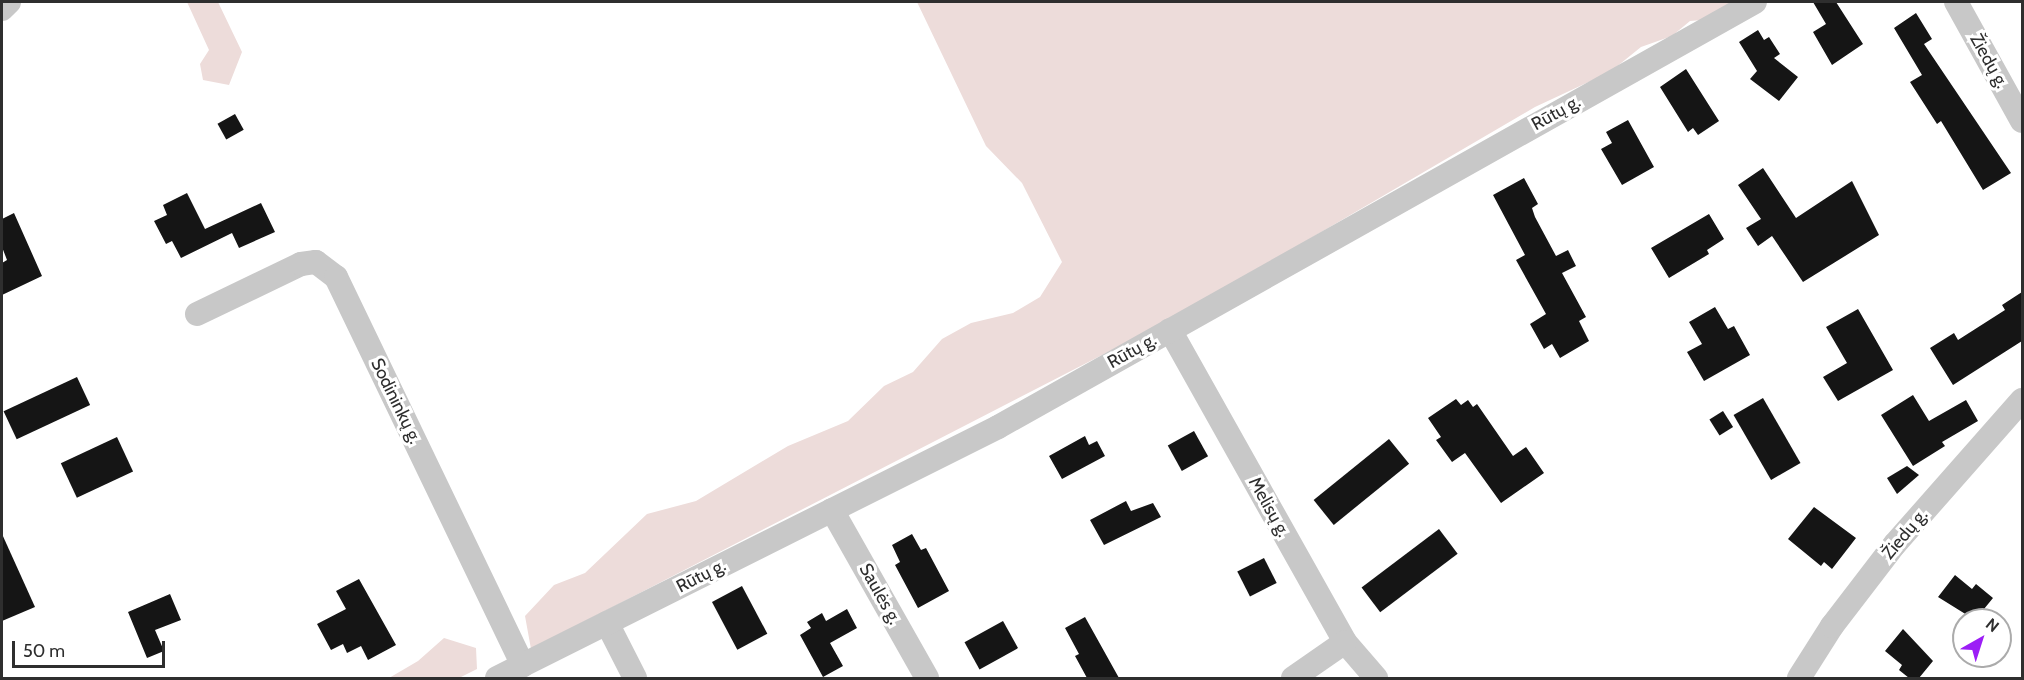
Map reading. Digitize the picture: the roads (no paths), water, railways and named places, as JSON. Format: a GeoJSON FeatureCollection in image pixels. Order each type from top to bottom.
{"type":"FeatureCollection","features":[{"type":"Feature","properties":{"kind":"street"},"geometry":{"type":"LineString","coordinates":[[2,9],[9,2]]}},
{"type":"Feature","properties":{"kind":"street","name":"Rūtų g."},"geometry":{"type":"LineString","coordinates":[[497,678],[998,427],[1755,2]]}},
{"type":"Feature","properties":{"kind":"street","name":"Žiedų g."},"geometry":{"type":"LineString","coordinates":[[1956,2],[2022,121]]}},
{"type":"Feature","properties":{"kind":"street","name":"Sodininkų g."},"geometry":{"type":"LineString","coordinates":[[197,314],[301,264],[316,262],[336,277],[523,665]]}},
{"type":"Feature","properties":{"kind":"street","name":"Melisų g."},"geometry":{"type":"LineString","coordinates":[[1170,330],[1345,642],[1376,678]]}},
{"type":"Feature","properties":{"kind":"street","name":"Žiedų g."},"geometry":{"type":"LineString","coordinates":[[1799,678],[1832,626],[1895,544],[2022,400]]}},
{"type":"Feature","properties":{"kind":"street","name":"Saulės g."},"geometry":{"type":"LineString","coordinates":[[832,510],[927,678]]}},
{"type":"Feature","properties":{"kind":"street"},"geometry":{"type":"LineString","coordinates":[[607,623],[635,678]]}},
{"type":"Feature","properties":{"kind":"street"},"geometry":{"type":"LineString","coordinates":[[1293,678],[1345,642]]}}]}
